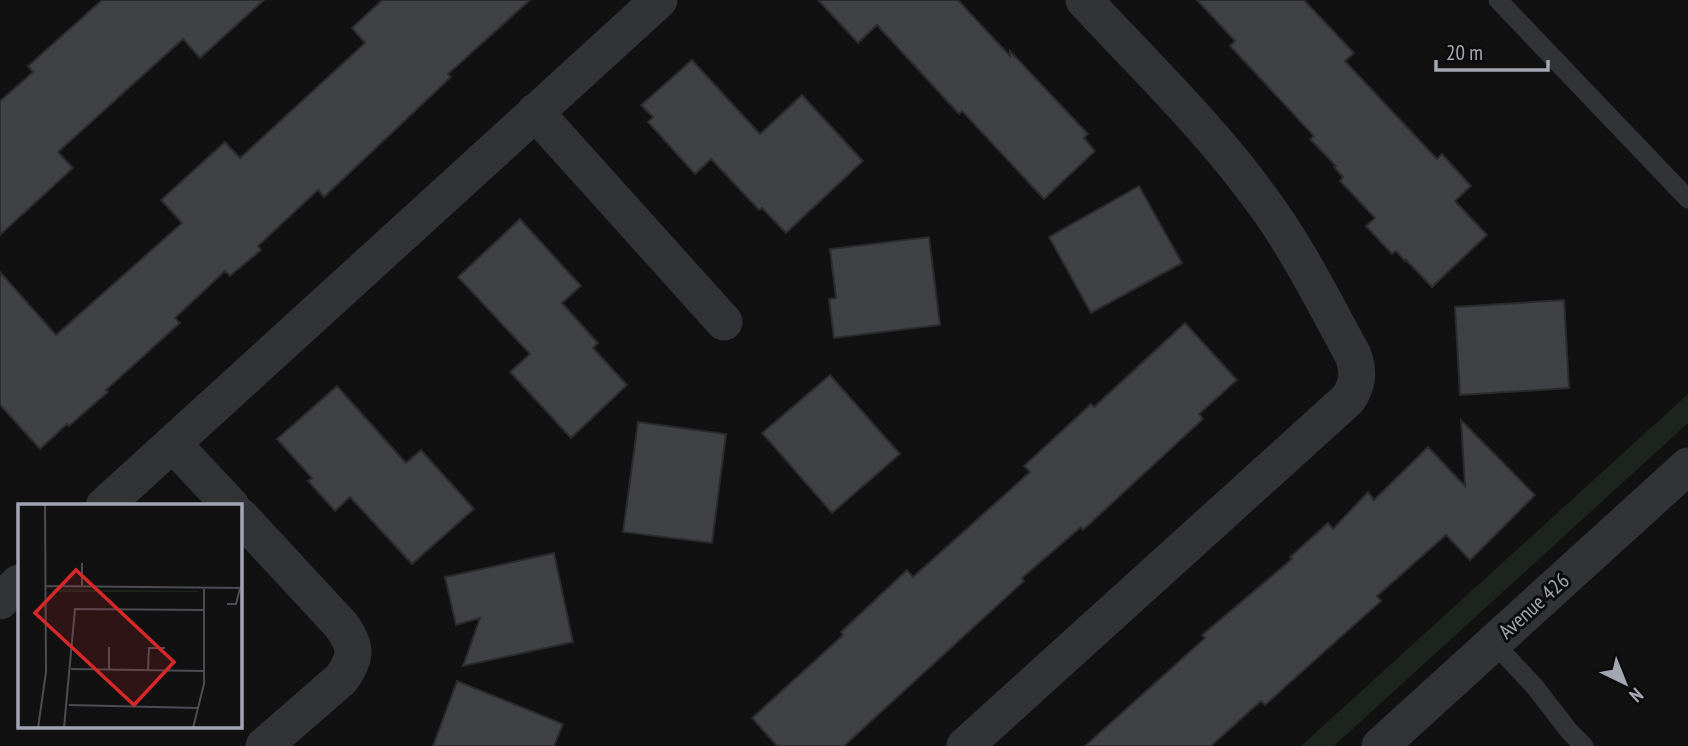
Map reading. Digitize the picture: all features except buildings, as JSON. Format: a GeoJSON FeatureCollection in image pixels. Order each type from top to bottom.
{"type":"FeatureCollection","features":[{"type":"Feature","properties":{"kind":"street"},"geometry":{"type":"LineString","coordinates":[[106,504],[659,0]]}},
{"type":"Feature","properties":{"kind":"street"},"geometry":{"type":"LineString","coordinates":[[965,746],[1348,399],[1354,390],[1357,377],[1353,355],[1261,198],[1227,156],[1084,0]]}},
{"type":"Feature","properties":{"kind":"street"},"geometry":{"type":"LineString","coordinates":[[535,113],[724,322]]}},
{"type":"Feature","properties":{"kind":"street"},"geometry":{"type":"LineString","coordinates":[[173,444],[229,504]]}},
{"type":"Feature","properties":{"kind":"street","name":"Avenue 426"},"geometry":{"type":"LineString","coordinates":[[1380,746],[1688,466]]}},
{"type":"Feature","properties":{"kind":"street"},"geometry":{"type":"LineString","coordinates":[[242,518],[341,625],[351,639],[354,649],[349,667],[341,679],[264,746]]}},
{"type":"Feature","properties":{"kind":"street"},"geometry":{"type":"LineString","coordinates":[[0,601],[18,584]]}},
{"type":"Feature","properties":{"kind":"lane"},"geometry":{"type":"LineString","coordinates":[[1498,0],[1688,199]]}},
{"type":"Feature","properties":{"kind":"lane"},"geometry":{"type":"LineString","coordinates":[[1494,643],[1584,746]]}},
{"type":"Feature","properties":{"kind":"shaded area"},"geometry":{"type":"Polygon","coordinates":[[[1688,394],[1688,423],[1334,746],[1301,746],[1688,394]]]}}]}
